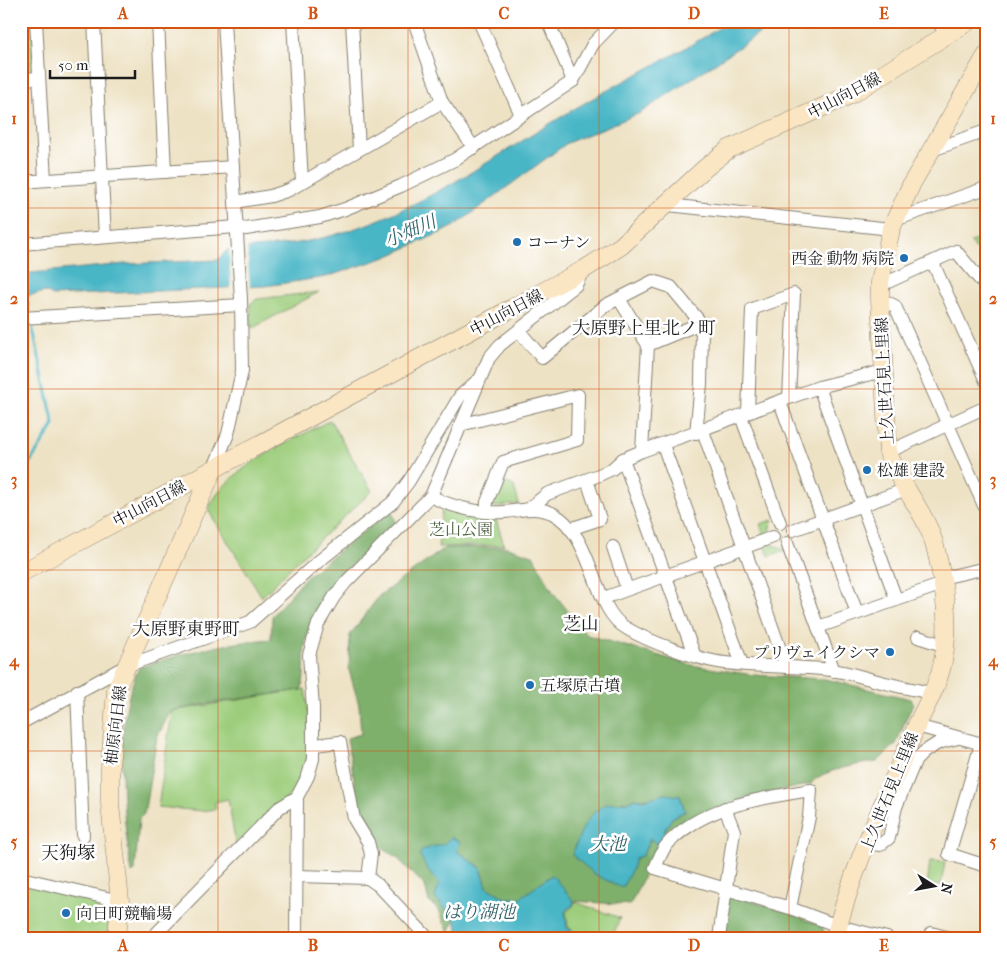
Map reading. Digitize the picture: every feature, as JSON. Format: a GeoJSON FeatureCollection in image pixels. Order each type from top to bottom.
{"type":"FeatureCollection","features":[{"type":"Feature","properties":{"kind":"main road","name":"中山向日線"},"geometry":{"type":"LineString","coordinates":[[21,573],[583,270],[621,246],[668,205],[704,169],[729,149],[850,95],[942,29],[969,21]]}},
{"type":"Feature","properties":{"kind":"main road","name":"上久世石見上里線"},"geometry":{"type":"LineString","coordinates":[[837,932],[867,843],[916,726],[934,694],[946,646],[942,581],[929,526],[893,466],[888,452],[880,291],[893,224],[932,150],[986,56]]}},
{"type":"Feature","properties":{"kind":"main road","name":"柚原向日線"},"geometry":{"type":"LineString","coordinates":[[117,938],[120,902],[110,804],[110,767],[116,690],[213,470]]}},
{"type":"Feature","properties":{"kind":"street"},"geometry":{"type":"LineString","coordinates":[[36,21],[44,180]]}},
{"type":"Feature","properties":{"kind":"street"},"geometry":{"type":"LineString","coordinates":[[94,21],[105,237]]}},
{"type":"Feature","properties":{"kind":"street"},"geometry":{"type":"LineString","coordinates":[[158,21],[165,172]]}},
{"type":"Feature","properties":{"kind":"street"},"geometry":{"type":"LineString","coordinates":[[213,470],[228,434],[240,387],[242,371],[241,302],[224,21]]}},
{"type":"Feature","properties":{"kind":"street"},"geometry":{"type":"LineString","coordinates":[[293,21],[302,182]]}},
{"type":"Feature","properties":{"kind":"street"},"geometry":{"type":"LineString","coordinates":[[352,21],[360,149]]}},
{"type":"Feature","properties":{"kind":"street"},"geometry":{"type":"LineString","coordinates":[[414,21],[442,102],[474,148]]}},
{"type":"Feature","properties":{"kind":"street"},"geometry":{"type":"LineString","coordinates":[[479,21],[521,115]]}},
{"type":"Feature","properties":{"kind":"street"},"geometry":{"type":"LineString","coordinates":[[548,21],[573,81]]}},
{"type":"Feature","properties":{"kind":"street"},"geometry":{"type":"LineString","coordinates":[[21,244],[105,237],[237,232],[320,217],[345,209],[401,186],[474,148],[573,81],[593,44],[615,21]]}},
{"type":"Feature","properties":{"kind":"street"},"geometry":{"type":"LineString","coordinates":[[21,80],[39,78]]}},
{"type":"Feature","properties":{"kind":"street"},"geometry":{"type":"LineString","coordinates":[[235,202],[282,192],[442,102]]}},
{"type":"Feature","properties":{"kind":"street"},"geometry":{"type":"LineString","coordinates":[[932,150],[986,131]]}},
{"type":"Feature","properties":{"kind":"street"},"geometry":{"type":"LineString","coordinates":[[21,182],[233,167]]}},
{"type":"Feature","properties":{"kind":"street"},"geometry":{"type":"LineString","coordinates":[[668,205],[893,224],[986,188]]}},
{"type":"Feature","properties":{"kind":"street"},"geometry":{"type":"LineString","coordinates":[[986,287],[956,251],[888,282],[880,291],[895,306],[946,425],[986,510]]}},
{"type":"Feature","properties":{"kind":"street"},"geometry":{"type":"LineString","coordinates":[[933,263],[986,381]]}},
{"type":"Feature","properties":{"kind":"street"},"geometry":{"type":"LineString","coordinates":[[296,938],[298,797],[308,776],[314,745],[309,655],[318,624],[334,596],[346,582],[430,496],[489,358],[500,346],[576,284],[583,270]]}},
{"type":"Feature","properties":{"kind":"street"},"geometry":{"type":"LineString","coordinates":[[519,331],[542,358],[606,306],[654,281],[671,287],[701,323],[700,432],[745,548],[786,666]]}},
{"type":"Feature","properties":{"kind":"street"},"geometry":{"type":"LineString","coordinates":[[780,523],[744,414],[752,309],[794,294],[785,400],[822,519],[857,613]]}},
{"type":"Feature","properties":{"kind":"street"},"geometry":{"type":"LineString","coordinates":[[619,299],[648,345],[642,451]]}},
{"type":"Feature","properties":{"kind":"street"},"geometry":{"type":"LineString","coordinates":[[27,317],[241,302]]}},
{"type":"Feature","properties":{"kind":"street"},"geometry":{"type":"LineString","coordinates":[[648,345],[701,323]]}},
{"type":"Feature","properties":{"kind":"street"},"geometry":{"type":"LineString","coordinates":[[530,508],[546,494],[612,469],[623,459],[642,451],[700,432],[819,387],[883,371]]}},
{"type":"Feature","properties":{"kind":"street"},"geometry":{"type":"LineString","coordinates":[[21,723],[126,666],[250,622],[319,561],[393,502],[409,481],[460,396],[480,378]]}},
{"type":"Feature","properties":{"kind":"street"},"geometry":{"type":"LineString","coordinates":[[819,387],[896,599]]}},
{"type":"Feature","properties":{"kind":"street"},"geometry":{"type":"LineString","coordinates":[[460,425],[578,395],[577,440],[503,462],[487,502],[486,511]]}},
{"type":"Feature","properties":{"kind":"street"},"geometry":{"type":"LineString","coordinates":[[888,452],[986,407]]}},
{"type":"Feature","properties":{"kind":"street"},"geometry":{"type":"LineString","coordinates":[[663,445],[742,664]]}},
{"type":"Feature","properties":{"kind":"street"},"geometry":{"type":"LineString","coordinates":[[623,459],[694,654]]}},
{"type":"Feature","properties":{"kind":"street"},"geometry":{"type":"LineString","coordinates":[[570,529],[600,519],[587,480]]}},
{"type":"Feature","properties":{"kind":"street"},"geometry":{"type":"LineString","coordinates":[[793,530],[907,489]]}},
{"type":"Feature","properties":{"kind":"street"},"geometry":{"type":"LineString","coordinates":[[430,496],[440,501],[486,511],[502,513],[530,508],[552,514],[570,529],[587,556],[604,598],[616,621],[625,628],[710,660],[834,670],[934,694]]}},
{"type":"Feature","properties":{"kind":"street"},"geometry":{"type":"LineString","coordinates":[[780,523],[787,523],[793,530],[792,539],[787,543],[780,543],[774,537],[773,530],[780,523]]}},
{"type":"Feature","properties":{"kind":"street"},"geometry":{"type":"LineString","coordinates":[[604,598],[774,537]]}},
{"type":"Feature","properties":{"kind":"street"},"geometry":{"type":"LineString","coordinates":[[787,543],[834,670]]}},
{"type":"Feature","properties":{"kind":"street"},"geometry":{"type":"LineString","coordinates":[[613,547],[627,589]]}},
{"type":"Feature","properties":{"kind":"street"},"geometry":{"type":"LineString","coordinates":[[818,627],[942,581],[986,568]]}},
{"type":"Feature","properties":{"kind":"street"},"geometry":{"type":"LineString","coordinates":[[918,637],[946,646]]}},
{"type":"Feature","properties":{"kind":"street"},"geometry":{"type":"LineString","coordinates":[[77,691],[83,836]]}},
{"type":"Feature","properties":{"kind":"street"},"geometry":{"type":"LineString","coordinates":[[916,726],[983,744],[949,854],[986,866]]}},
{"type":"Feature","properties":{"kind":"street"},"geometry":{"type":"LineString","coordinates":[[867,843],[880,845],[889,838],[896,807],[916,761],[924,752],[938,743],[958,738]]}},
{"type":"Feature","properties":{"kind":"street"},"geometry":{"type":"LineString","coordinates":[[314,745],[340,742],[354,819],[368,842],[371,854],[368,878]]}},
{"type":"Feature","properties":{"kind":"street"},"geometry":{"type":"LineString","coordinates":[[790,908],[809,817],[810,790],[763,798],[725,808],[684,831],[665,848],[655,868],[790,908],[837,932],[887,938]]}},
{"type":"Feature","properties":{"kind":"street"},"geometry":{"type":"LineString","coordinates":[[152,938],[279,808],[298,797]]}},
{"type":"Feature","properties":{"kind":"street"},"geometry":{"type":"LineString","coordinates":[[718,938],[727,890],[734,831],[725,808]]}},
{"type":"Feature","properties":{"kind":"street"},"geometry":{"type":"LineString","coordinates":[[297,876],[368,878],[378,885],[428,938]]}},
{"type":"Feature","properties":{"kind":"street"},"geometry":{"type":"LineString","coordinates":[[21,878],[120,902]]}},
{"type":"Feature","properties":{"kind":"street"},"geometry":{"type":"LineString","coordinates":[[929,938],[931,933],[950,938]]}},
{"type":"Feature","properties":{"kind":"green space"},"geometry":{"type":"Polygon","coordinates":[[[21,21],[32,21],[35,73],[21,77],[21,21]]]}},
{"type":"Feature","properties":{"kind":"green space"},"geometry":{"type":"Polygon","coordinates":[[[986,237],[986,260],[970,242],[986,237]]]}},
{"type":"Feature","properties":{"kind":"green space"},"geometry":{"type":"Polygon","coordinates":[[[319,292],[251,329],[250,304],[257,299],[319,292]]]}},
{"type":"Feature","properties":{"kind":"green space"},"geometry":{"type":"Polygon","coordinates":[[[330,420],[372,491],[299,559],[262,597],[208,510],[217,495],[229,481],[244,468],[330,420]]]}},
{"type":"Feature","properties":{"kind":"green space"},"geometry":{"type":"Polygon","coordinates":[[[501,480],[514,486],[519,504],[495,507],[492,501],[501,480]]]}},
{"type":"Feature","properties":{"kind":"green space","name":"芝山公園"},"geometry":{"type":"Polygon","coordinates":[[[442,506],[495,516],[504,545],[438,547],[442,506]]]}},
{"type":"Feature","properties":{"kind":"green space"},"geometry":{"type":"Polygon","coordinates":[[[391,510],[396,522],[343,575],[331,590],[312,622],[305,646],[304,678],[301,690],[171,711],[157,737],[144,814],[139,819],[135,871],[132,873],[125,825],[122,769],[126,713],[131,689],[139,668],[204,649],[271,639],[272,616],[306,577],[391,510]]]}},
{"type":"Feature","properties":{"kind":"green space"},"geometry":{"type":"Polygon","coordinates":[[[773,520],[768,533],[764,536],[760,524],[773,520]]]}},
{"type":"Feature","properties":{"kind":"green space"},"geometry":{"type":"Polygon","coordinates":[[[770,544],[786,550],[769,556],[765,546],[770,544]]]}},
{"type":"Feature","properties":{"kind":"green space"},"geometry":{"type":"Polygon","coordinates":[[[507,547],[533,555],[553,592],[587,635],[691,665],[753,675],[825,679],[911,699],[913,703],[896,744],[877,762],[841,768],[822,775],[811,784],[737,801],[668,840],[664,832],[672,818],[685,811],[680,796],[635,798],[627,802],[622,801],[632,869],[635,858],[642,856],[651,839],[659,845],[630,905],[574,901],[552,876],[520,898],[505,898],[487,887],[481,868],[457,851],[460,842],[422,850],[429,872],[439,883],[435,898],[455,919],[449,933],[439,910],[429,902],[425,886],[396,857],[369,840],[361,822],[347,738],[361,734],[359,705],[349,670],[350,635],[380,595],[445,548],[507,547]]]}},
{"type":"Feature","properties":{"kind":"green space"},"geometry":{"type":"Polygon","coordinates":[[[305,689],[309,737],[306,762],[299,784],[280,805],[236,846],[228,799],[215,802],[216,809],[202,811],[158,807],[172,711],[305,689]]]}},
{"type":"Feature","properties":{"kind":"green space"},"geometry":{"type":"Polygon","coordinates":[[[930,861],[945,862],[941,885],[927,886],[930,861]]]}},
{"type":"Feature","properties":{"kind":"green space","name":"向日町競輪場"},"geometry":{"type":"Polygon","coordinates":[[[21,883],[110,904],[108,938],[21,938],[21,883]]]}},
{"type":"Feature","properties":{"kind":"green space"},"geometry":{"type":"Polygon","coordinates":[[[732,895],[787,912],[822,926],[826,938],[722,938],[728,898],[732,895]]]}},
{"type":"Feature","properties":{"kind":"green space"},"geometry":{"type":"Polygon","coordinates":[[[575,902],[620,918],[612,938],[575,938],[573,931],[568,927],[566,912],[575,902]]]}},
{"type":"Feature","properties":{"kind":"water","name":"小畑川"},"geometry":{"type":"Polygon","coordinates":[[[730,21],[778,21],[640,113],[567,143],[453,227],[386,257],[326,277],[265,286],[53,296],[46,292],[21,297],[21,274],[125,264],[218,260],[227,250],[314,240],[384,218],[450,185],[576,108],[730,21]]]}},
{"type":"Feature","properties":{"kind":"water","name":"大池"},"geometry":{"type":"Polygon","coordinates":[[[665,794],[680,796],[685,811],[672,818],[664,831],[668,840],[659,845],[650,839],[642,856],[635,858],[632,869],[622,888],[596,875],[572,855],[584,826],[599,808],[610,803],[629,802],[635,798],[643,800],[665,794]]]}},
{"type":"Feature","properties":{"kind":"water","name":"はり湖池"},"geometry":{"type":"Polygon","coordinates":[[[451,837],[460,842],[457,851],[481,868],[487,887],[505,898],[520,898],[552,875],[574,901],[573,905],[565,911],[567,928],[571,930],[574,938],[459,938],[455,919],[435,898],[439,883],[429,872],[420,855],[422,850],[444,844],[451,837]]]}},
{"type":"Feature","properties":{"kind":"pier"},"geometry":{"type":"Polygon","coordinates":[[[247,246],[250,289],[231,289],[229,247],[247,246]]]}},
{"type":"Feature","properties":{"kind":"waterway"},"geometry":{"type":"LineString","coordinates":[[21,298],[28,304],[29,314]]}},
{"type":"Feature","properties":{"kind":"waterway"},"geometry":{"type":"LineString","coordinates":[[21,471],[27,467],[54,425],[31,320]]}},
{"type":"Feature","properties":{"kind":"place","name":"コーナン"},"geometry":{"type":"Point","coordinates":[517,242]}},
{"type":"Feature","properties":{"kind":"place","name":"西金 動物 病院"},"geometry":{"type":"Point","coordinates":[904,258]}},
{"type":"Feature","properties":{"kind":"place","name":"松雄 建設"},"geometry":{"type":"Point","coordinates":[867,470]}},
{"type":"Feature","properties":{"kind":"place","name":"プリヴェイクシマ"},"geometry":{"type":"Point","coordinates":[890,652]}},
{"type":"Feature","properties":{"kind":"place","name":"五塚原古墳"},"geometry":{"type":"Point","coordinates":[530,685]}},
{"type":"Feature","properties":{"kind":"place","name":"向日町競輪場"},"geometry":{"type":"Point","coordinates":[66,913]}},
{"type":"Feature","properties":{"kind":"district","name":"大原野上里北ノ町"},"geometry":{"type":"Point","coordinates":[644,328]}},
{"type":"Feature","properties":{"kind":"district","name":"芝山"},"geometry":{"type":"Point","coordinates":[581,624]}},
{"type":"Feature","properties":{"kind":"district","name":"大原野東野町"},"geometry":{"type":"Point","coordinates":[186,629]}},
{"type":"Feature","properties":{"kind":"district","name":"天狗塚"},"geometry":{"type":"Point","coordinates":[68,853]}}]}
